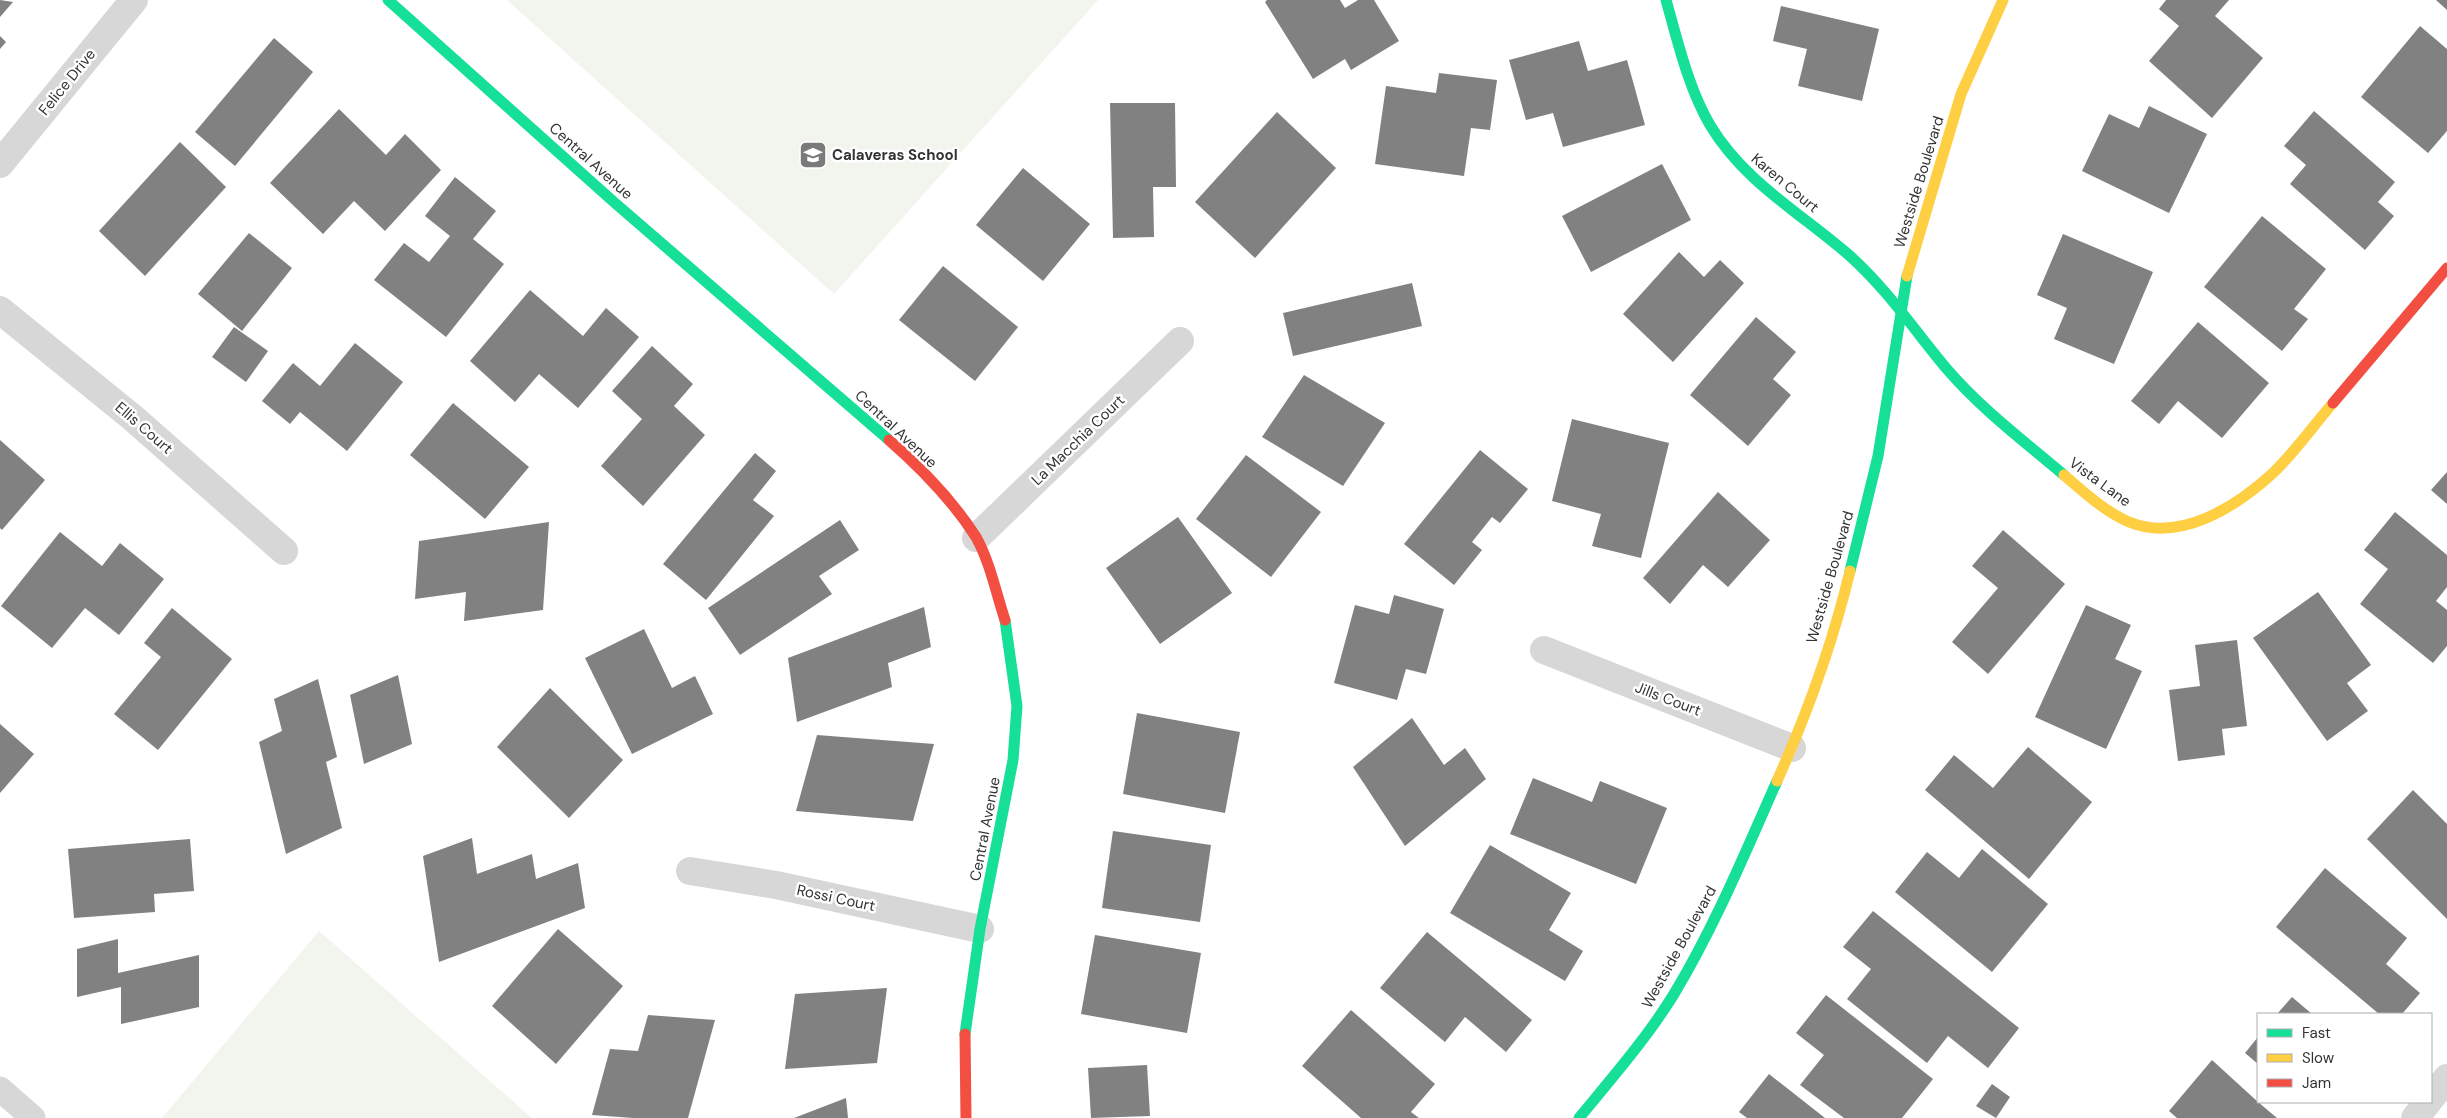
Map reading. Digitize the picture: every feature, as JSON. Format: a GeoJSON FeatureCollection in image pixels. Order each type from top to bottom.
{"type":"FeatureCollection","features":[{"type":"Feature","properties":{"kind":"street","name":"Felice Drive"},"geometry":{"type":"LineString","coordinates":[[0,164],[134,0]]}},
{"type":"Feature","properties":{"kind":"street","name":"Central Avenue"},"geometry":{"type":"LineString","coordinates":[[388,0],[615,203],[912,460],[954,508],[976,538],[985,558],[1004,621],[1017,706],[1013,760],[980,929],[964,1041],[966,1118]]}},
{"type":"Feature","properties":{"kind":"street","name":"Karen Court"},"geometry":{"type":"LineString","coordinates":[[1666,0],[1689,79],[1710,125],[1745,172],[1851,257],[1900,309]]}},
{"type":"Feature","properties":{"kind":"street","name":"Westside Boulevard"},"geometry":{"type":"LineString","coordinates":[[1579,1118],[1630,1057],[1674,994],[1727,894],[1792,748],[1845,589],[1878,456],[1900,309],[1911,257],[1961,94],[2003,0]]}},
{"type":"Feature","properties":{"kind":"street","name":"Vista Lane"},"geometry":{"type":"LineString","coordinates":[[1900,309],[1946,368],[1974,399],[2091,498],[2129,522],[2150,527],[2168,528],[2200,521],[2236,503],[2274,472],[2447,268]]}},
{"type":"Feature","properties":{"kind":"street","name":"Ellis Court"},"geometry":{"type":"LineString","coordinates":[[0,310],[132,418],[284,550]]}},
{"type":"Feature","properties":{"kind":"street","name":"La Macchia Court"},"geometry":{"type":"LineString","coordinates":[[976,538],[1180,341]]}},
{"type":"Feature","properties":{"kind":"street","name":"Jills Court"},"geometry":{"type":"LineString","coordinates":[[1544,650],[1792,748]]}},
{"type":"Feature","properties":{"kind":"street","name":"Rossi Court"},"geometry":{"type":"LineString","coordinates":[[690,872],[776,886],[980,929]]}},
{"type":"Feature","properties":{"kind":"street"},"geometry":{"type":"LineString","coordinates":[[2432,1097],[2447,1078]]}},
{"type":"Feature","properties":{"kind":"street"},"geometry":{"type":"LineString","coordinates":[[2415,1118],[2427,1103]]}},
{"type":"Feature","properties":{"kind":"lane"},"geometry":{"type":"LineString","coordinates":[[0,1089],[33,1118]]}},
{"type":"Feature","properties":{"kind":"shaded area","name":"Calaveras School"},"geometry":{"type":"Polygon","coordinates":[[[507,0],[1098,0],[834,294],[507,0]]]}},
{"type":"Feature","properties":{"kind":"shaded area"},"geometry":{"type":"Polygon","coordinates":[[[319,931],[532,1118],[162,1118],[319,931]]]}},
{"type":"Feature","properties":{"kind":"building"},"geometry":{"type":"Polygon","coordinates":[[[0,0],[13,2],[0,17],[0,0]]]}},
{"type":"Feature","properties":{"kind":"building"},"geometry":{"type":"Polygon","coordinates":[[[1267,0],[1340,0],[1345,8],[1358,0],[1374,0],[1399,41],[1351,70],[1345,59],[1313,79],[1265,2],[1267,0]]]}},
{"type":"Feature","properties":{"kind":"building"},"geometry":{"type":"Polygon","coordinates":[[[2166,0],[2229,0],[2215,16],[2263,58],[2212,118],[2149,61],[2179,26],[2159,9],[2166,0]]]}},
{"type":"Feature","properties":{"kind":"building"},"geometry":{"type":"Polygon","coordinates":[[[2436,0],[2447,0],[2447,10],[2436,0]]]}},
{"type":"Feature","properties":{"kind":"building"},"geometry":{"type":"Polygon","coordinates":[[[1781,6],[1879,29],[1862,101],[1798,86],[1807,49],[1773,41],[1781,6]]]}},
{"type":"Feature","properties":{"kind":"building"},"geometry":{"type":"Polygon","coordinates":[[[2420,26],[2447,49],[2447,131],[2428,153],[2361,97],[2420,26]]]}},
{"type":"Feature","properties":{"kind":"building"},"geometry":{"type":"Polygon","coordinates":[[[0,36],[6,42],[0,49],[0,36]]]}},
{"type":"Feature","properties":{"kind":"building"},"geometry":{"type":"Polygon","coordinates":[[[274,38],[313,72],[235,166],[195,132],[274,38]]]}},
{"type":"Feature","properties":{"kind":"building"},"geometry":{"type":"Polygon","coordinates":[[[1579,41],[1588,71],[1627,60],[1645,125],[1563,147],[1553,113],[1526,120],[1509,60],[1579,41]]]}},
{"type":"Feature","properties":{"kind":"building"},"geometry":{"type":"Polygon","coordinates":[[[1439,73],[1497,80],[1490,130],[1471,128],[1464,176],[1375,164],[1386,86],[1436,93],[1439,73]]]}},
{"type":"Feature","properties":{"kind":"building"},"geometry":{"type":"Polygon","coordinates":[[[1110,103],[1175,103],[1176,187],[1153,187],[1154,237],[1113,238],[1110,103]]]}},
{"type":"Feature","properties":{"kind":"building"},"geometry":{"type":"Polygon","coordinates":[[[2149,106],[2207,134],[2169,213],[2082,171],[2109,114],[2139,128],[2149,106]]]}},
{"type":"Feature","properties":{"kind":"building"},"geometry":{"type":"Polygon","coordinates":[[[339,109],[386,155],[405,134],[441,170],[385,231],[354,201],[323,234],[270,183],[339,109]]]}},
{"type":"Feature","properties":{"kind":"building"},"geometry":{"type":"Polygon","coordinates":[[[2314,111],[2395,182],[2378,202],[2394,216],[2365,250],[2290,184],[2306,165],[2284,146],[2314,111]]]}},
{"type":"Feature","properties":{"kind":"building"},"geometry":{"type":"Polygon","coordinates":[[[1277,112],[1336,168],[1255,258],[1195,202],[1277,112]]]}},
{"type":"Feature","properties":{"kind":"building"},"geometry":{"type":"Polygon","coordinates":[[[180,142],[226,187],[145,276],[99,231],[180,142]]]}},
{"type":"Feature","properties":{"kind":"building"},"geometry":{"type":"Polygon","coordinates":[[[1662,164],[1691,220],[1591,272],[1562,216],[1662,164]]]}},
{"type":"Feature","properties":{"kind":"building"},"geometry":{"type":"Polygon","coordinates":[[[1023,168],[1090,224],[1043,281],[976,225],[1023,168]]]}},
{"type":"Feature","properties":{"kind":"building"},"geometry":{"type":"Polygon","coordinates":[[[455,177],[496,211],[473,239],[504,264],[446,337],[374,280],[404,243],[429,262],[450,236],[425,216],[455,177]]]}},
{"type":"Feature","properties":{"kind":"building"},"geometry":{"type":"Polygon","coordinates":[[[2262,216],[2326,269],[2294,309],[2308,319],[2282,351],[2204,287],[2262,216]]]}},
{"type":"Feature","properties":{"kind":"building"},"geometry":{"type":"Polygon","coordinates":[[[249,233],[292,268],[242,331],[198,294],[249,233]]]}},
{"type":"Feature","properties":{"kind":"building"},"geometry":{"type":"Polygon","coordinates":[[[2063,234],[2153,272],[2114,364],[2054,339],[2067,308],[2037,295],[2063,234]]]}},
{"type":"Feature","properties":{"kind":"building"},"geometry":{"type":"Polygon","coordinates":[[[1679,252],[1704,277],[1720,260],[1744,283],[1673,362],[1623,314],[1679,252]]]}},
{"type":"Feature","properties":{"kind":"building"},"geometry":{"type":"Polygon","coordinates":[[[943,266],[1018,327],[975,381],[899,320],[943,266]]]}},
{"type":"Feature","properties":{"kind":"building"},"geometry":{"type":"Polygon","coordinates":[[[1412,283],[1422,326],[1293,356],[1283,313],[1412,283]]]}},
{"type":"Feature","properties":{"kind":"building"},"geometry":{"type":"Polygon","coordinates":[[[530,290],[583,336],[606,308],[639,337],[578,408],[539,374],[515,402],[470,361],[530,290]]]}},
{"type":"Feature","properties":{"kind":"building"},"geometry":{"type":"Polygon","coordinates":[[[1756,317],[1796,352],[1773,379],[1791,395],[1748,446],[1690,395],[1756,317]]]}},
{"type":"Feature","properties":{"kind":"building"},"geometry":{"type":"Polygon","coordinates":[[[2198,322],[2269,383],[2222,438],[2178,401],[2159,424],[2131,401],[2198,322]]]}},
{"type":"Feature","properties":{"kind":"building"},"geometry":{"type":"Polygon","coordinates":[[[234,327],[268,351],[246,382],[212,357],[234,327]]]}},
{"type":"Feature","properties":{"kind":"building"},"geometry":{"type":"Polygon","coordinates":[[[355,343],[403,382],[347,451],[300,412],[290,424],[262,401],[293,363],[320,386],[355,343]]]}},
{"type":"Feature","properties":{"kind":"building"},"geometry":{"type":"Polygon","coordinates":[[[652,346],[693,384],[674,406],[705,435],[643,506],[601,466],[642,419],[612,391],[652,346]]]}},
{"type":"Feature","properties":{"kind":"building"},"geometry":{"type":"Polygon","coordinates":[[[1304,375],[1385,423],[1343,486],[1262,437],[1304,375]]]}},
{"type":"Feature","properties":{"kind":"building"},"geometry":{"type":"Polygon","coordinates":[[[453,403],[529,467],[485,519],[410,455],[453,403]]]}},
{"type":"Feature","properties":{"kind":"building"},"geometry":{"type":"Polygon","coordinates":[[[1572,419],[1669,443],[1641,558],[1592,546],[1601,514],[1552,501],[1572,419]]]}},
{"type":"Feature","properties":{"kind":"building"},"geometry":{"type":"Polygon","coordinates":[[[0,440],[45,480],[2,530],[0,528],[0,440]]]}},
{"type":"Feature","properties":{"kind":"building"},"geometry":{"type":"Polygon","coordinates":[[[1480,450],[1528,489],[1500,523],[1492,517],[1472,542],[1482,550],[1454,585],[1404,544],[1480,450]]]}},
{"type":"Feature","properties":{"kind":"building"},"geometry":{"type":"Polygon","coordinates":[[[755,453],[776,471],[753,500],[774,516],[706,600],[663,564],[755,453]]]}},
{"type":"Feature","properties":{"kind":"building"},"geometry":{"type":"Polygon","coordinates":[[[1246,455],[1321,512],[1271,577],[1196,519],[1246,455]]]}},
{"type":"Feature","properties":{"kind":"building"},"geometry":{"type":"Polygon","coordinates":[[[2447,472],[2447,504],[2431,490],[2447,472]]]}},
{"type":"Feature","properties":{"kind":"building"},"geometry":{"type":"Polygon","coordinates":[[[1718,492],[1770,540],[1728,587],[1703,565],[1670,604],[1643,578],[1718,492]]]}},
{"type":"Feature","properties":{"kind":"building"},"geometry":{"type":"Polygon","coordinates":[[[2395,512],[2447,555],[2447,587],[2436,601],[2447,610],[2447,646],[2433,663],[2360,604],[2388,569],[2364,550],[2395,512]]]}},
{"type":"Feature","properties":{"kind":"building"},"geometry":{"type":"Polygon","coordinates":[[[1178,517],[1232,593],[1160,644],[1106,568],[1178,517]]]}},
{"type":"Feature","properties":{"kind":"building"},"geometry":{"type":"Polygon","coordinates":[[[840,520],[859,550],[819,576],[832,594],[740,655],[708,608],[840,520]]]}},
{"type":"Feature","properties":{"kind":"building"},"geometry":{"type":"Polygon","coordinates":[[[549,522],[543,610],[464,621],[466,592],[415,599],[419,541],[549,522]]]}},
{"type":"Feature","properties":{"kind":"building"},"geometry":{"type":"Polygon","coordinates":[[[2003,530],[2065,584],[1988,674],[1952,642],[1998,588],[1972,566],[2003,530]]]}},
{"type":"Feature","properties":{"kind":"building"},"geometry":{"type":"Polygon","coordinates":[[[60,532],[102,566],[120,543],[164,579],[119,635],[85,608],[52,648],[1,606],[60,532]]]}},
{"type":"Feature","properties":{"kind":"building"},"geometry":{"type":"Polygon","coordinates":[[[2318,592],[2371,665],[2347,683],[2368,711],[2327,741],[2253,638],[2318,592]]]}},
{"type":"Feature","properties":{"kind":"building"},"geometry":{"type":"Polygon","coordinates":[[[1394,595],[1444,609],[1426,674],[1406,669],[1397,700],[1334,683],[1355,605],[1389,614],[1394,595]]]}},
{"type":"Feature","properties":{"kind":"building"},"geometry":{"type":"Polygon","coordinates":[[[2086,605],[2131,625],[2115,659],[2142,671],[2106,749],[2035,717],[2086,605]]]}},
{"type":"Feature","properties":{"kind":"building"},"geometry":{"type":"Polygon","coordinates":[[[924,607],[931,647],[888,663],[892,687],[797,722],[788,658],[924,607]]]}},
{"type":"Feature","properties":{"kind":"building"},"geometry":{"type":"Polygon","coordinates":[[[172,608],[232,659],[158,750],[114,714],[161,657],[144,643],[172,608]]]}},
{"type":"Feature","properties":{"kind":"building"},"geometry":{"type":"Polygon","coordinates":[[[644,629],[672,688],[695,676],[713,714],[632,754],[585,658],[644,629]]]}},
{"type":"Feature","properties":{"kind":"building"},"geometry":{"type":"Polygon","coordinates":[[[2237,640],[2247,726],[2222,729],[2225,755],[2178,761],[2169,690],[2200,686],[2195,645],[2237,640]]]}},
{"type":"Feature","properties":{"kind":"building"},"geometry":{"type":"Polygon","coordinates":[[[398,675],[412,744],[364,764],[350,695],[398,675]]]}},
{"type":"Feature","properties":{"kind":"building"},"geometry":{"type":"Polygon","coordinates":[[[318,679],[337,757],[326,762],[342,828],[286,854],[259,742],[282,731],[274,699],[318,679]]]}},
{"type":"Feature","properties":{"kind":"building"},"geometry":{"type":"Polygon","coordinates":[[[550,688],[623,760],[569,818],[497,747],[550,688]]]}},
{"type":"Feature","properties":{"kind":"building"},"geometry":{"type":"Polygon","coordinates":[[[1137,713],[1240,732],[1225,813],[1123,794],[1137,713]]]}},
{"type":"Feature","properties":{"kind":"building"},"geometry":{"type":"Polygon","coordinates":[[[1412,718],[1444,765],[1465,748],[1486,779],[1405,846],[1353,767],[1412,718]]]}},
{"type":"Feature","properties":{"kind":"building"},"geometry":{"type":"Polygon","coordinates":[[[0,724],[34,754],[0,793],[0,724]]]}},
{"type":"Feature","properties":{"kind":"building"},"geometry":{"type":"Polygon","coordinates":[[[817,735],[934,744],[913,821],[796,811],[817,735]]]}},
{"type":"Feature","properties":{"kind":"building"},"geometry":{"type":"Polygon","coordinates":[[[2028,747],[2092,802],[2029,879],[1925,790],[1954,755],[1993,788],[2028,747]]]}},
{"type":"Feature","properties":{"kind":"building"},"geometry":{"type":"Polygon","coordinates":[[[1533,778],[1592,802],[1600,781],[1667,808],[1636,884],[1510,834],[1533,778]]]}},
{"type":"Feature","properties":{"kind":"building"},"geometry":{"type":"Polygon","coordinates":[[[2413,790],[2447,824],[2447,919],[2367,839],[2413,790]]]}},
{"type":"Feature","properties":{"kind":"building"},"geometry":{"type":"Polygon","coordinates":[[[1113,831],[1211,845],[1200,922],[1102,908],[1113,831]]]}},
{"type":"Feature","properties":{"kind":"building"},"geometry":{"type":"Polygon","coordinates":[[[472,838],[477,874],[532,854],[536,879],[578,863],[585,908],[439,962],[423,856],[472,838]]]}},
{"type":"Feature","properties":{"kind":"building"},"geometry":{"type":"Polygon","coordinates":[[[190,839],[194,891],[154,894],[155,912],[74,918],[68,849],[190,839]]]}},
{"type":"Feature","properties":{"kind":"building"},"geometry":{"type":"Polygon","coordinates":[[[1490,845],[1571,893],[1549,930],[1583,951],[1565,981],[1450,913],[1490,845]]]}},
{"type":"Feature","properties":{"kind":"building"},"geometry":{"type":"Polygon","coordinates":[[[1982,849],[2048,904],[1992,972],[1895,892],[1927,852],[1959,878],[1982,849]]]}},
{"type":"Feature","properties":{"kind":"building"},"geometry":{"type":"Polygon","coordinates":[[[2325,868],[2407,938],[2386,964],[2420,993],[2403,1013],[2378,1013],[2276,927],[2325,868]]]}},
{"type":"Feature","properties":{"kind":"building"},"geometry":{"type":"Polygon","coordinates":[[[1873,911],[2019,1028],[1988,1068],[1948,1036],[1927,1063],[1847,999],[1871,969],[1843,947],[1873,911]]]}},
{"type":"Feature","properties":{"kind":"building"},"geometry":{"type":"Polygon","coordinates":[[[558,929],[623,986],[556,1064],[492,1006],[558,929]]]}},
{"type":"Feature","properties":{"kind":"building"},"geometry":{"type":"Polygon","coordinates":[[[1427,932],[1532,1020],[1506,1052],[1465,1017],[1445,1042],[1380,988],[1427,932]]]}},
{"type":"Feature","properties":{"kind":"building"},"geometry":{"type":"Polygon","coordinates":[[[1095,935],[1201,953],[1187,1033],[1081,1014],[1095,935]]]}},
{"type":"Feature","properties":{"kind":"building"},"geometry":{"type":"Polygon","coordinates":[[[118,939],[118,973],[199,955],[199,1007],[121,1024],[121,987],[77,997],[77,949],[118,939]]]}},
{"type":"Feature","properties":{"kind":"building"},"geometry":{"type":"Polygon","coordinates":[[[887,988],[877,1063],[785,1069],[795,994],[887,988]]]}},
{"type":"Feature","properties":{"kind":"building"},"geometry":{"type":"Polygon","coordinates":[[[1826,995],[1933,1079],[1902,1118],[1844,1118],[1800,1085],[1824,1055],[1796,1033],[1826,995]]]}},
{"type":"Feature","properties":{"kind":"building"},"geometry":{"type":"Polygon","coordinates":[[[2292,997],[2311,1013],[2278,1013],[2292,997]]]}},
{"type":"Feature","properties":{"kind":"building"},"geometry":{"type":"Polygon","coordinates":[[[1351,1010],[1435,1084],[1411,1112],[1419,1118],[1361,1118],[1302,1066],[1351,1010]]]}},
{"type":"Feature","properties":{"kind":"building"},"geometry":{"type":"Polygon","coordinates":[[[648,1015],[715,1020],[688,1118],[633,1118],[592,1115],[610,1049],[638,1051],[648,1015]]]}},
{"type":"Feature","properties":{"kind":"building"},"geometry":{"type":"Polygon","coordinates":[[[2257,1038],[2257,1063],[2245,1053],[2257,1038]]]}},
{"type":"Feature","properties":{"kind":"building"},"geometry":{"type":"Polygon","coordinates":[[[2212,1060],[2257,1103],[2277,1118],[2177,1118],[2169,1111],[2212,1060]]]}},
{"type":"Feature","properties":{"kind":"building"},"geometry":{"type":"Polygon","coordinates":[[[1147,1065],[1150,1116],[1091,1118],[1088,1068],[1147,1065]]]}},
{"type":"Feature","properties":{"kind":"building"},"geometry":{"type":"Polygon","coordinates":[[[1769,1074],[1825,1118],[1747,1118],[1739,1112],[1769,1074]]]}},
{"type":"Feature","properties":{"kind":"building"},"geometry":{"type":"Polygon","coordinates":[[[1992,1084],[2010,1097],[1996,1118],[1976,1106],[1992,1084]]]}},
{"type":"Feature","properties":{"kind":"building"},"geometry":{"type":"Polygon","coordinates":[[[846,1098],[848,1118],[794,1118],[846,1098]]]}},
{"type":"Feature","properties":{"kind":"traffic: fast"},"geometry":{"type":"LineString","coordinates":[[388,0],[615,203],[889,440]]}},
{"type":"Feature","properties":{"kind":"traffic: fast"},"geometry":{"type":"LineString","coordinates":[[1666,0],[1684,64],[1702,110],[1710,125],[1739,164],[1775,196],[1850,256],[1876,282],[1959,383],[2003,424],[2064,475]]}},
{"type":"Feature","properties":{"kind":"traffic: fast"},"geometry":{"type":"LineString","coordinates":[[1850,571],[1878,456],[1907,276]]}},
{"type":"Feature","properties":{"kind":"traffic: fast"},"geometry":{"type":"LineString","coordinates":[[965,1034],[980,929],[1013,760],[1017,706],[1005,620]]}},
{"type":"Feature","properties":{"kind":"traffic: fast"},"geometry":{"type":"LineString","coordinates":[[1579,1118],[1641,1042],[1674,994],[1716,916],[1777,781]]}},
{"type":"Feature","properties":{"kind":"traffic: slow"},"geometry":{"type":"LineString","coordinates":[[1907,276],[1961,94],[2003,0]]}},
{"type":"Feature","properties":{"kind":"traffic: slow"},"geometry":{"type":"LineString","coordinates":[[2064,475],[2103,507],[2129,522],[2149,527],[2168,528],[2188,524],[2207,518],[2225,509],[2259,485],[2289,456],[2333,403]]}},
{"type":"Feature","properties":{"kind":"traffic: slow"},"geometry":{"type":"LineString","coordinates":[[1777,781],[1799,730],[1818,678],[1836,624],[1850,571]]}},
{"type":"Feature","properties":{"kind":"traffic: jam"},"geometry":{"type":"LineString","coordinates":[[2333,403],[2447,268]]}},
{"type":"Feature","properties":{"kind":"traffic: jam"},"geometry":{"type":"LineString","coordinates":[[889,440],[936,486],[976,537],[989,567],[1005,620]]}},
{"type":"Feature","properties":{"kind":"traffic: jam"},"geometry":{"type":"LineString","coordinates":[[965,1034],[966,1118]]}},
{"type":"Feature","properties":{"kind":"place","name":"Calaveras School"},"geometry":{"type":"Point","coordinates":[813,155]}}]}
